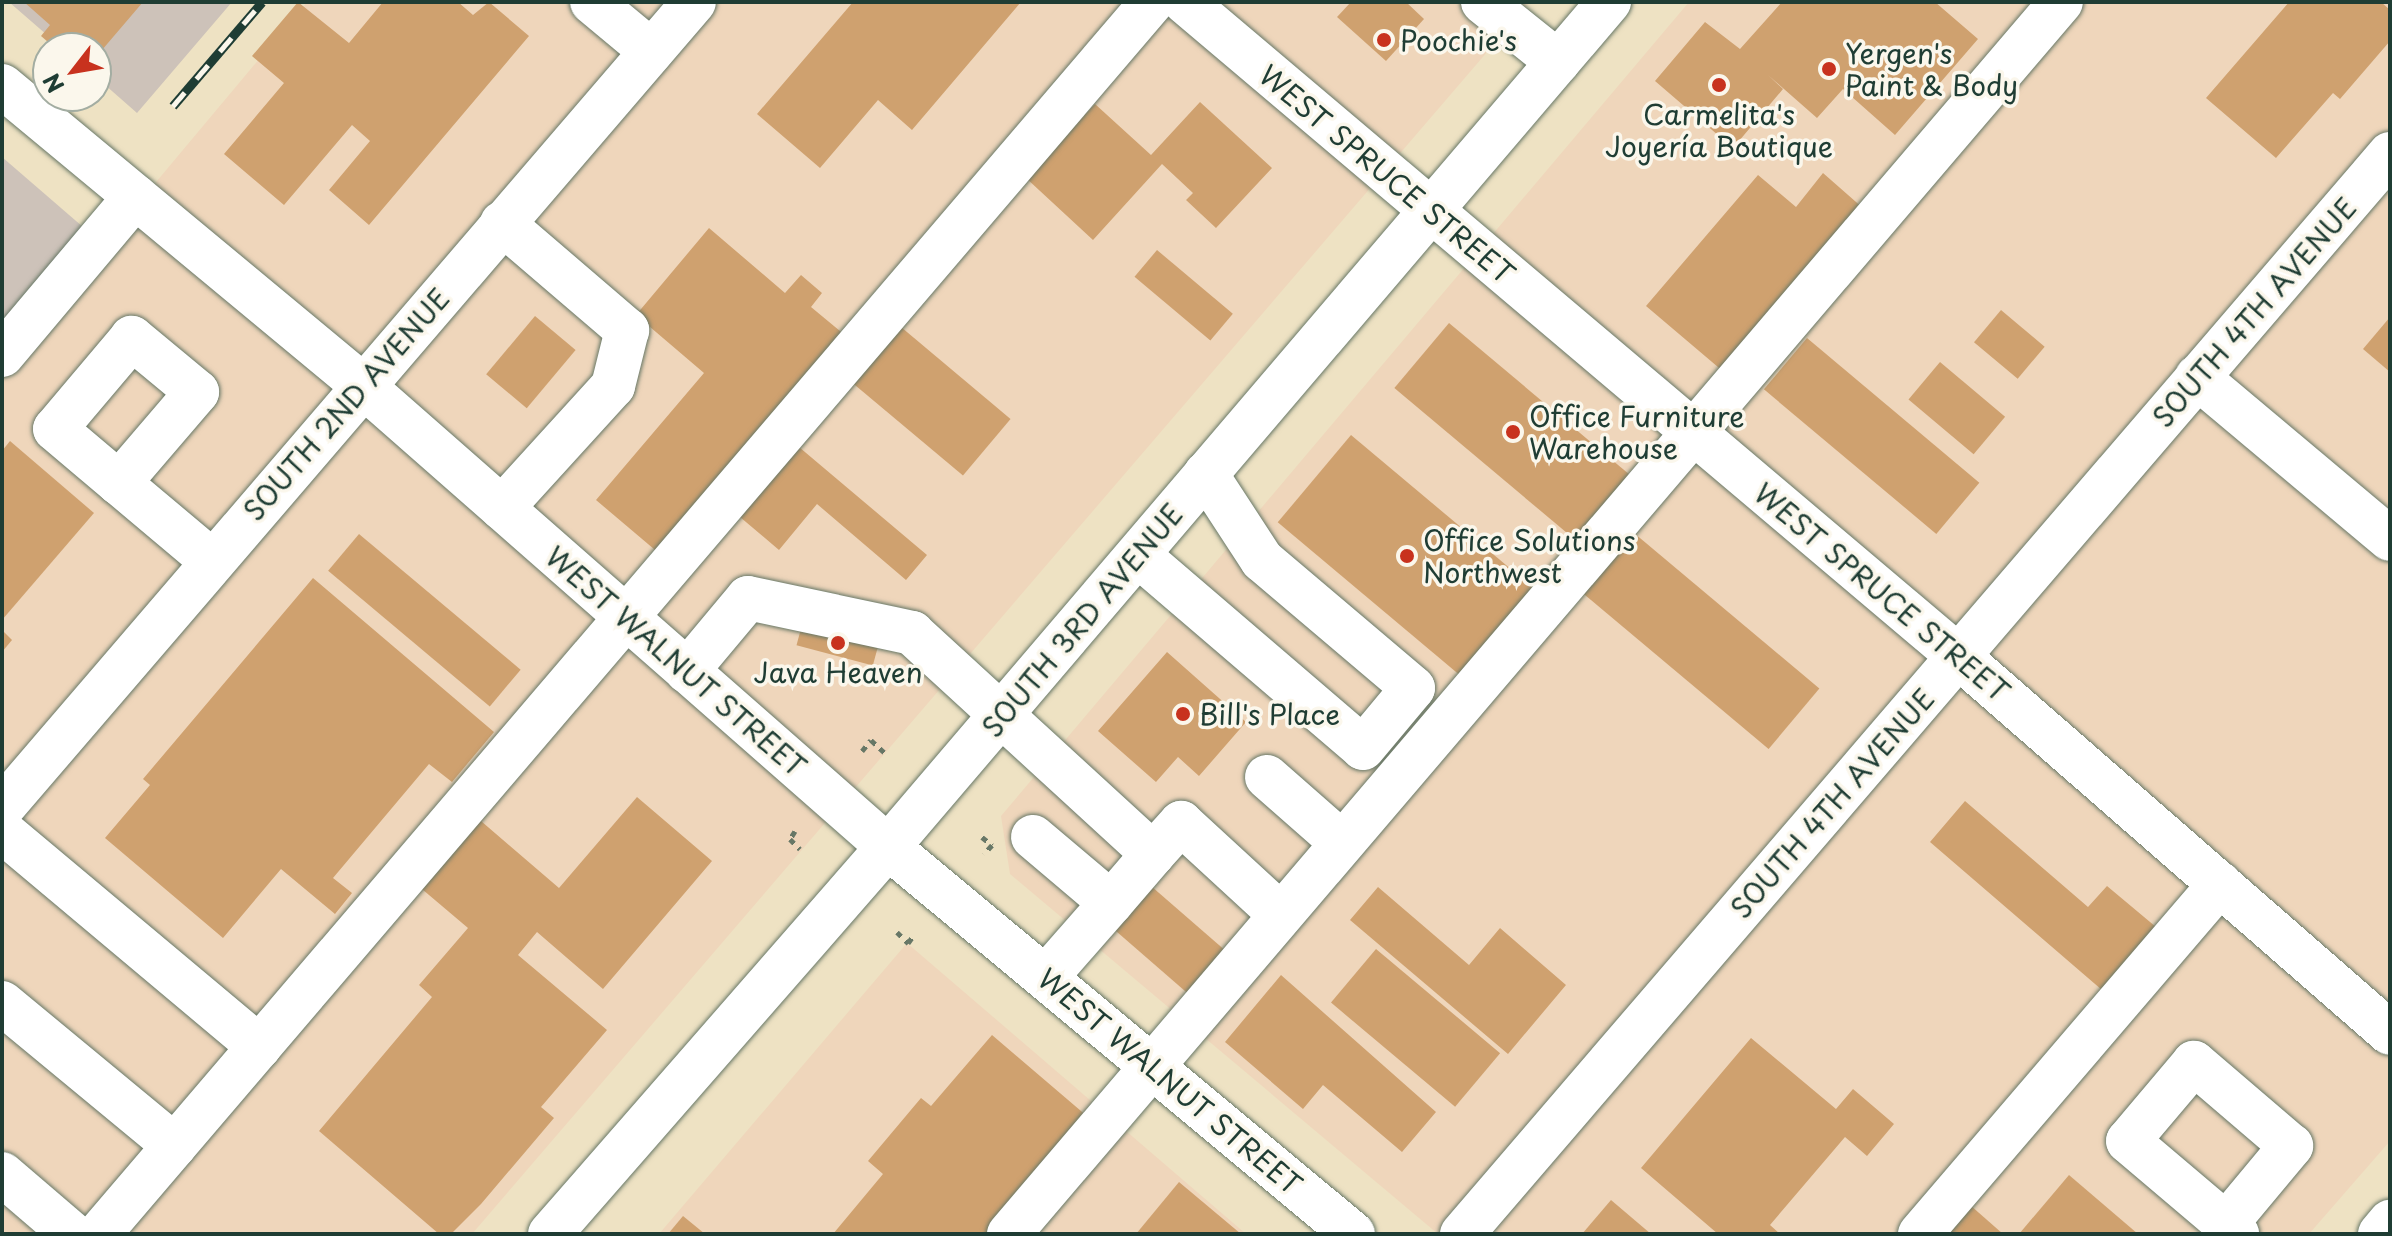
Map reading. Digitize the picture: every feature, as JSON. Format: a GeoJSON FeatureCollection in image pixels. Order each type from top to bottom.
{"type":"FeatureCollection","features":[{"type":"Feature","properties":{"kind":"street"},"geometry":{"type":"LineString","coordinates":[[592,2],[651,51]]}},
{"type":"Feature","properties":{"kind":"street","name":"SOUTH 2ND AVENUE"},"geometry":{"type":"LineString","coordinates":[[2,808],[362,385],[694,2]]}},
{"type":"Feature","properties":{"kind":"street"},"geometry":{"type":"LineString","coordinates":[[99,1234],[1152,2]]}},
{"type":"Feature","properties":{"kind":"street","name":"WEST SPRUCE STREET"},"geometry":{"type":"LineString","coordinates":[[1185,2],[1958,656],[2390,1033]]}},
{"type":"Feature","properties":{"kind":"street"},"geometry":{"type":"LineString","coordinates":[[1483,2],[1558,62]]}},
{"type":"Feature","properties":{"kind":"street","name":"SOUTH 3RD AVENUE"},"geometry":{"type":"LineString","coordinates":[[550,1234],[888,847],[1609,2]]}},
{"type":"Feature","properties":{"kind":"street"},"geometry":{"type":"LineString","coordinates":[[1009,1234],[1150,1065],[1695,434],[2061,2]]}},
{"type":"Feature","properties":{"kind":"street","name":"WEST WALNUT STREET"},"geometry":{"type":"LineString","coordinates":[[2,86],[362,385],[888,847],[1353,1234]]}},
{"type":"Feature","properties":{"kind":"street","name":"SOUTH 4TH AVENUE"},"geometry":{"type":"LineString","coordinates":[[1462,1234],[2390,154]]}},
{"type":"Feature","properties":{"kind":"street"},"geometry":{"type":"LineString","coordinates":[[2,355],[135,197]]}},
{"type":"Feature","properties":{"kind":"street"},"geometry":{"type":"LineString","coordinates":[[502,223],[627,330],[613,386],[502,508]]}},
{"type":"Feature","properties":{"kind":"street"},"geometry":{"type":"LineString","coordinates":[[2197,377],[2390,539]]}},
{"type":"Feature","properties":{"kind":"street"},"geometry":{"type":"LineString","coordinates":[[1138,555],[1363,748],[1413,688],[1262,560],[1206,474]]}},
{"type":"Feature","properties":{"kind":"street"},"geometry":{"type":"LineString","coordinates":[[119,483],[212,561]]}},
{"type":"Feature","properties":{"kind":"street"},"geometry":{"type":"LineString","coordinates":[[687,671],[748,598],[912,633],[999,717],[1153,854]]}},
{"type":"Feature","properties":{"kind":"street"},"geometry":{"type":"LineString","coordinates":[[1267,777],[1342,843]]}},
{"type":"Feature","properties":{"kind":"street"},"geometry":{"type":"LineString","coordinates":[[1046,977],[1181,823],[1280,914]]}},
{"type":"Feature","properties":{"kind":"street"},"geometry":{"type":"LineString","coordinates":[[2,831],[259,1047]]}},
{"type":"Feature","properties":{"kind":"street"},"geometry":{"type":"LineString","coordinates":[[1033,837],[1111,903]]}},
{"type":"Feature","properties":{"kind":"street"},"geometry":{"type":"LineString","coordinates":[[1920,1234],[2220,884]]}},
{"type":"Feature","properties":{"kind":"street"},"geometry":{"type":"LineString","coordinates":[[2,1003],[175,1146]]}},
{"type":"Feature","properties":{"kind":"street"},"geometry":{"type":"LineString","coordinates":[[2,1174],[72,1234]]}},
{"type":"Feature","properties":{"kind":"street"},"geometry":{"type":"LineString","coordinates":[[2380,1234],[2390,1222]]}},
{"type":"Feature","properties":{"kind":"path"},"geometry":{"type":"LineString","coordinates":[[862,751],[871,740],[884,752]]}},
{"type":"Feature","properties":{"kind":"path"},"geometry":{"type":"LineString","coordinates":[[795,831],[790,839],[800,849]]}},
{"type":"Feature","properties":{"kind":"path"},"geometry":{"type":"LineString","coordinates":[[982,837],[992,845],[984,854]]}},
{"type":"Feature","properties":{"kind":"path"},"geometry":{"type":"LineString","coordinates":[[897,932],[908,943],[913,936]]}},
{"type":"Feature","properties":{"kind":"shaded area"},"geometry":{"type":"Polygon","coordinates":[[[9,2],[232,2],[137,113],[112,91],[112,32],[44,32],[9,2]]]}},
{"type":"Feature","properties":{"kind":"shaded area"},"geometry":{"type":"Polygon","coordinates":[[[307,2],[1530,2],[472,1234],[2,1234],[2,366],[307,2]]]}},
{"type":"Feature","properties":{"kind":"shaded area"},"geometry":{"type":"Polygon","coordinates":[[[1689,2],[2390,2],[2390,1141],[2309,1234],[1438,1234],[1010,874],[1001,816],[1689,2]]]}},
{"type":"Feature","properties":{"kind":"shaded area"},"geometry":{"type":"Polygon","coordinates":[[[2,157],[105,246],[2,366],[2,157]]]}},
{"type":"Feature","properties":{"kind":"shaded area"},"geometry":{"type":"Polygon","coordinates":[[[907,943],[1246,1234],[659,1234],[907,943]]]}},
{"type":"Feature","properties":{"kind":"building"},"geometry":{"type":"Polygon","coordinates":[[[24,2],[143,2],[112,38],[112,32],[44,32],[50,25],[24,2]]]}},
{"type":"Feature","properties":{"kind":"building"},"geometry":{"type":"Polygon","coordinates":[[[298,2],[349,43],[383,2],[458,2],[473,15],[489,2],[529,36],[369,225],[329,190],[370,141],[352,125],[284,205],[224,154],[284,83],[252,56],[298,2]]]}},
{"type":"Feature","properties":{"kind":"building"},"geometry":{"type":"Polygon","coordinates":[[[853,2],[1021,2],[912,130],[878,100],[820,168],[757,114],[853,2]]]}},
{"type":"Feature","properties":{"kind":"building","name":"Poochie's"},"geometry":{"type":"Polygon","coordinates":[[[1351,2],[1406,2],[1424,19],[1386,61],[1337,17],[1351,2]]]}},
{"type":"Feature","properties":{"kind":"building"},"geometry":{"type":"Polygon","coordinates":[[[1782,2],[1935,2],[1978,39],[1895,135],[1843,89],[1817,118],[1768,75],[1783,89],[1733,148],[1655,81],[1705,22],[1740,49],[1782,2]]]}},
{"type":"Feature","properties":{"kind":"building"},"geometry":{"type":"Polygon","coordinates":[[[2289,2],[2381,2],[2390,10],[2390,41],[2340,99],[2333,93],[2276,158],[2206,98],[2289,2]]]}},
{"type":"Feature","properties":{"kind":"building"},"geometry":{"type":"Polygon","coordinates":[[[1200,102],[1272,168],[1216,228],[1186,200],[1193,193],[1162,164],[1093,240],[1026,178],[1095,104],[1151,155],[1200,102]]]}},
{"type":"Feature","properties":{"kind":"building"},"geometry":{"type":"Polygon","coordinates":[[[1823,173],[1864,209],[1725,373],[1646,306],[1758,175],[1796,207],[1823,173]]]}},
{"type":"Feature","properties":{"kind":"building"},"geometry":{"type":"Polygon","coordinates":[[[709,228],[785,293],[801,275],[822,293],[811,307],[846,336],[661,555],[596,500],[704,373],[636,315],[709,228]]]}},
{"type":"Feature","properties":{"kind":"building"},"geometry":{"type":"Polygon","coordinates":[[[1157,250],[1233,314],[1210,340],[1135,277],[1157,250]]]}},
{"type":"Feature","properties":{"kind":"building"},"geometry":{"type":"Polygon","coordinates":[[[2001,310],[2045,347],[2018,379],[1974,342],[2001,310]]]}},
{"type":"Feature","properties":{"kind":"building"},"geometry":{"type":"Polygon","coordinates":[[[535,316],[576,350],[527,408],[486,374],[535,316]]]}},
{"type":"Feature","properties":{"kind":"building"},"geometry":{"type":"Polygon","coordinates":[[[2390,317],[2390,372],[2363,349],[2390,317]]]}},
{"type":"Feature","properties":{"kind":"building","name":"Office Furniture Warehouse"},"geometry":{"type":"Polygon","coordinates":[[[1449,323],[1632,477],[1577,542],[1394,388],[1449,323]]]}},
{"type":"Feature","properties":{"kind":"building"},"geometry":{"type":"Polygon","coordinates":[[[901,327],[1011,419],[963,476],[853,384],[901,327]]]}},
{"type":"Feature","properties":{"kind":"building"},"geometry":{"type":"Polygon","coordinates":[[[1807,338],[1979,483],[1936,534],[1764,389],[1807,338]]]}},
{"type":"Feature","properties":{"kind":"building"},"geometry":{"type":"Polygon","coordinates":[[[1940,362],[2005,417],[1974,454],[1909,400],[1940,362]]]}},
{"type":"Feature","properties":{"kind":"building","name":"Office Solutions Northwest"},"geometry":{"type":"Polygon","coordinates":[[[1351,435],[1534,589],[1461,676],[1278,522],[1351,435]]]}},
{"type":"Feature","properties":{"kind":"building"},"geometry":{"type":"Polygon","coordinates":[[[10,441],[94,513],[2,620],[2,451],[10,441]]]}},
{"type":"Feature","properties":{"kind":"building"},"geometry":{"type":"Polygon","coordinates":[[[799,447],[927,555],[906,580],[817,504],[779,550],[740,517],[799,447]]]}},
{"type":"Feature","properties":{"kind":"building"},"geometry":{"type":"Polygon","coordinates":[[[1634,533],[1819,689],[1769,749],[1583,594],[1634,533]]]}},
{"type":"Feature","properties":{"kind":"building"},"geometry":{"type":"Polygon","coordinates":[[[359,534],[521,670],[490,706],[328,571],[359,534]]]}},
{"type":"Feature","properties":{"kind":"building"},"geometry":{"type":"Polygon","coordinates":[[[313,578],[494,732],[452,782],[429,764],[333,878],[352,893],[335,914],[281,869],[223,938],[105,838],[150,785],[143,779],[313,578]]]}},
{"type":"Feature","properties":{"kind":"building","name":"Java Heaven"},"geometry":{"type":"Polygon","coordinates":[[[803,621],[879,641],[873,666],[797,645],[803,621]]]}},
{"type":"Feature","properties":{"kind":"building"},"geometry":{"type":"Polygon","coordinates":[[[2,630],[12,640],[2,652],[2,630]]]}},
{"type":"Feature","properties":{"kind":"building","name":"Bill's Place"},"geometry":{"type":"Polygon","coordinates":[[[1167,652],[1246,722],[1199,776],[1178,757],[1156,782],[1098,731],[1167,652]]]}},
{"type":"Feature","properties":{"kind":"building"},"geometry":{"type":"Polygon","coordinates":[[[637,797],[712,861],[603,989],[537,932],[518,955],[607,1030],[541,1107],[554,1118],[481,1204],[451,1234],[439,1234],[319,1131],[432,997],[419,985],[468,928],[416,884],[474,815],[559,888],[637,797]]]}},
{"type":"Feature","properties":{"kind":"building"},"geometry":{"type":"Polygon","coordinates":[[[1965,801],[2088,907],[2107,886],[2156,927],[2102,990],[1930,842],[1965,801]]]}},
{"type":"Feature","properties":{"kind":"building"},"geometry":{"type":"Polygon","coordinates":[[[1151,886],[1225,950],[1188,993],[1114,929],[1151,886]]]}},
{"type":"Feature","properties":{"kind":"building"},"geometry":{"type":"Polygon","coordinates":[[[1378,887],[1469,965],[1500,928],[1566,985],[1508,1054],[1350,920],[1378,887]]]}},
{"type":"Feature","properties":{"kind":"building"},"geometry":{"type":"Polygon","coordinates":[[[1376,949],[1500,1053],[1455,1107],[1331,1003],[1376,949]]]}},
{"type":"Feature","properties":{"kind":"building"},"geometry":{"type":"Polygon","coordinates":[[[1281,975],[1436,1112],[1402,1152],[1323,1085],[1303,1109],[1225,1042],[1281,975]]]}},
{"type":"Feature","properties":{"kind":"building"},"geometry":{"type":"Polygon","coordinates":[[[992,1035],[1088,1117],[988,1234],[833,1234],[883,1174],[868,1161],[921,1098],[931,1106],[992,1035]]]}},
{"type":"Feature","properties":{"kind":"building"},"geometry":{"type":"Polygon","coordinates":[[[1751,1038],[1836,1109],[1853,1089],[1894,1124],[1867,1156],[1845,1137],[1770,1225],[1780,1234],[1718,1234],[1641,1168],[1751,1038]]]}},
{"type":"Feature","properties":{"kind":"building"},"geometry":{"type":"Polygon","coordinates":[[[2069,1175],[2138,1234],[2019,1234],[2069,1175]]]}},
{"type":"Feature","properties":{"kind":"building"},"geometry":{"type":"Polygon","coordinates":[[[1179,1182],[1241,1234],[1136,1234],[1179,1182]]]}},
{"type":"Feature","properties":{"kind":"building"},"geometry":{"type":"Polygon","coordinates":[[[1611,1200],[1651,1234],[1582,1234],[1611,1200]]]}},
{"type":"Feature","properties":{"kind":"building"},"geometry":{"type":"Polygon","coordinates":[[[1970,1205],[2003,1234],[1946,1234],[1970,1205]]]}},
{"type":"Feature","properties":{"kind":"building"},"geometry":{"type":"Polygon","coordinates":[[[683,1216],[705,1234],[668,1234],[683,1216]]]}},
{"type":"Feature","properties":{"kind":"railway"},"geometry":{"type":"LineString","coordinates":[[173,106],[262,2]]}},
{"type":"Feature","properties":{"kind":"place","name":"Poochie's"},"geometry":{"type":"Point","coordinates":[1384,40]}},
{"type":"Feature","properties":{"kind":"place","name":"Yergen's Paint & Body"},"geometry":{"type":"Point","coordinates":[1829,69]}},
{"type":"Feature","properties":{"kind":"place","name":"Carmelita's Joyería Boutique"},"geometry":{"type":"Point","coordinates":[1719,85]}},
{"type":"Feature","properties":{"kind":"place","name":"Office Furniture Warehouse"},"geometry":{"type":"Point","coordinates":[1513,432]}},
{"type":"Feature","properties":{"kind":"place","name":"Office Solutions Northwest"},"geometry":{"type":"Point","coordinates":[1407,556]}},
{"type":"Feature","properties":{"kind":"place","name":"Java Heaven"},"geometry":{"type":"Point","coordinates":[838,643]}},
{"type":"Feature","properties":{"kind":"place","name":"Bill's Place"},"geometry":{"type":"Point","coordinates":[1183,714]}}]}
